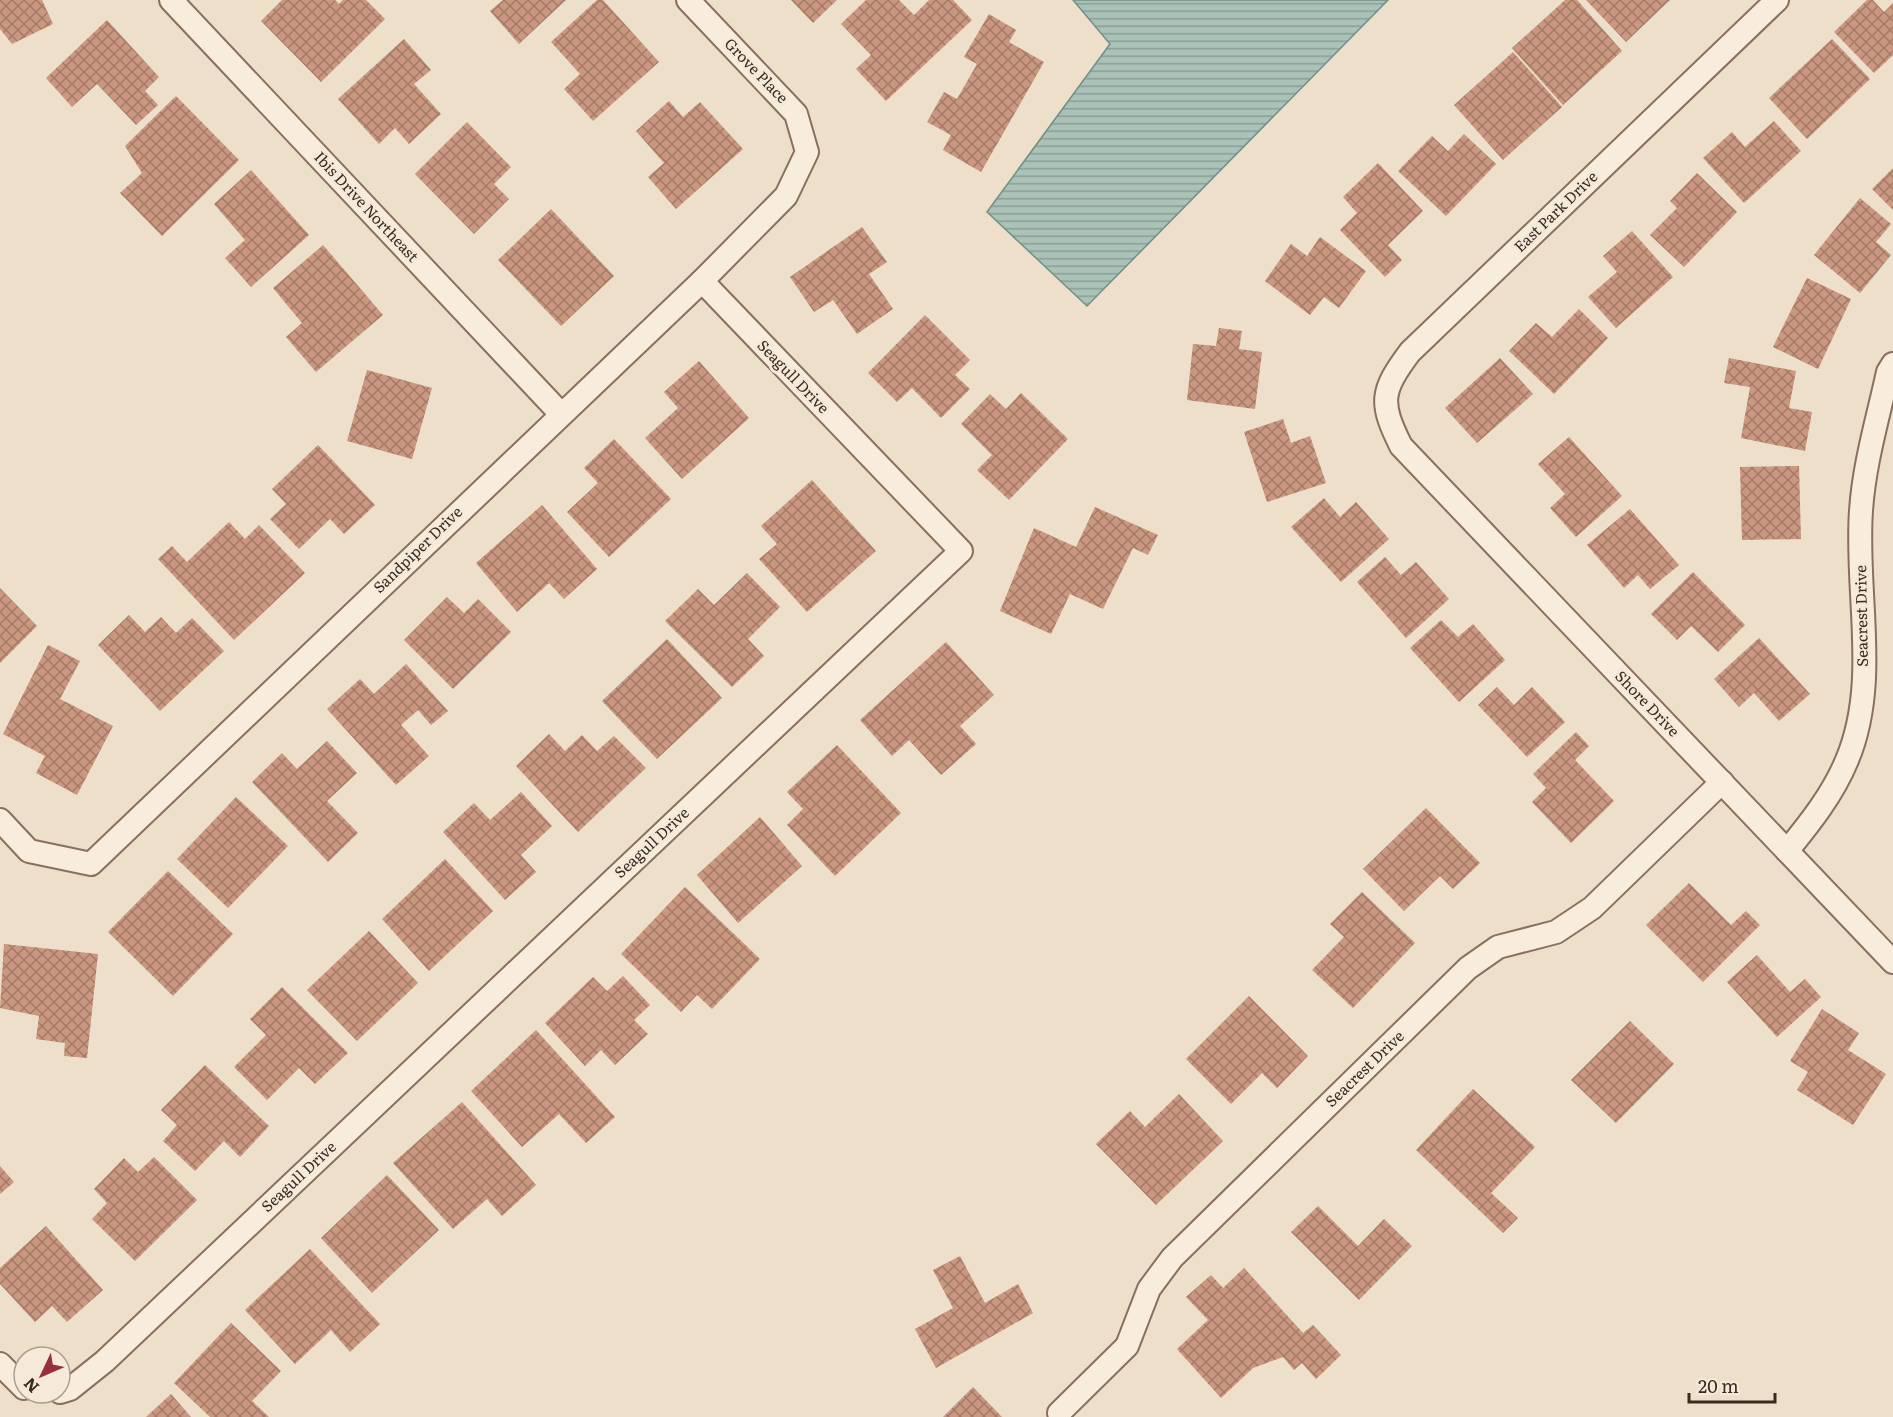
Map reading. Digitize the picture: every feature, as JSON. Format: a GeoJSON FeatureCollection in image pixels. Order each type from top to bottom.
{"type":"FeatureCollection","features":[{"type":"Feature","properties":{"kind":"street","name":"Ibis Drive Northeast"},"geometry":{"type":"LineString","coordinates":[[171,0],[560,413]]}},
{"type":"Feature","properties":{"kind":"street","name":"Grove Place"},"geometry":{"type":"LineString","coordinates":[[688,0],[796,114],[807,152]]}},
{"type":"Feature","properties":{"kind":"street","name":"East Park Drive"},"geometry":{"type":"LineString","coordinates":[[1401,446],[1390,425],[1384,396],[1395,373],[1410,352],[1777,0]]}},
{"type":"Feature","properties":{"kind":"street","name":"Sandpiper Drive"},"geometry":{"type":"LineString","coordinates":[[0,820],[29,851],[91,864],[560,413],[702,281],[786,196],[807,152]]}},
{"type":"Feature","properties":{"kind":"street","name":"Seagull Drive"},"geometry":{"type":"LineString","coordinates":[[72,1384],[105,1360],[961,551],[702,281]]}},
{"type":"Feature","properties":{"kind":"street","name":"Seacrest Drive"},"geometry":{"type":"LineString","coordinates":[[1787,851],[1813,820],[1833,788],[1848,759],[1858,722],[1863,682],[1861,512],[1868,458],[1888,372],[1893,364]]}},
{"type":"Feature","properties":{"kind":"street","name":"Shore Drive"},"geometry":{"type":"LineString","coordinates":[[1401,446],[1893,962]]}},
{"type":"Feature","properties":{"kind":"street","name":"Seacrest Drive"},"geometry":{"type":"LineString","coordinates":[[1059,1413],[1127,1346],[1149,1289],[1172,1258],[1468,968],[1498,947],[1556,932],[1592,908],[1722,782]]}},
{"type":"Feature","properties":{"kind":"street"},"geometry":{"type":"LineString","coordinates":[[0,1364],[12,1376]]}},
{"type":"Feature","properties":{"kind":"shaded area"},"geometry":{"type":"Polygon","coordinates":[[[1073,0],[1388,0],[1087,306],[987,212],[1110,44],[1073,0]]]}},
{"type":"Feature","properties":{"kind":"building"},"geometry":{"type":"Polygon","coordinates":[[[0,0],[42,0],[53,24],[12,44],[0,29],[0,0]]]}},
{"type":"Feature","properties":{"kind":"building"},"geometry":{"type":"Polygon","coordinates":[[[282,0],[335,0],[339,4],[343,0],[366,0],[385,19],[321,82],[261,21],[282,0]]]}},
{"type":"Feature","properties":{"kind":"building"},"geometry":{"type":"Polygon","coordinates":[[[503,0],[566,0],[519,44],[490,11],[503,0]]]}},
{"type":"Feature","properties":{"kind":"building"},"geometry":{"type":"Polygon","coordinates":[[[597,0],[603,0],[659,62],[593,121],[564,89],[580,74],[551,42],[597,0]]]}},
{"type":"Feature","properties":{"kind":"building"},"geometry":{"type":"Polygon","coordinates":[[[791,0],[837,0],[813,23],[791,0]]]}},
{"type":"Feature","properties":{"kind":"building"},"geometry":{"type":"Polygon","coordinates":[[[866,0],[899,0],[914,15],[929,0],[953,0],[972,20],[886,101],[856,69],[871,55],[841,24],[866,0]]]}},
{"type":"Feature","properties":{"kind":"building"},"geometry":{"type":"Polygon","coordinates":[[[1565,0],[1577,0],[1622,51],[1563,105],[1512,48],[1565,0]]]}},
{"type":"Feature","properties":{"kind":"building"},"geometry":{"type":"Polygon","coordinates":[[[1586,0],[1670,0],[1626,42],[1586,0]]]}},
{"type":"Feature","properties":{"kind":"building"},"geometry":{"type":"Polygon","coordinates":[[[1867,0],[1873,0],[1884,12],[1893,3],[1893,55],[1874,73],[1834,32],[1867,0]]]}},
{"type":"Feature","properties":{"kind":"building"},"geometry":{"type":"Polygon","coordinates":[[[989,14],[1016,30],[1009,42],[1044,62],[981,172],[943,150],[951,135],[927,122],[944,92],[957,99],[977,64],[964,57],[989,14]]]}},
{"type":"Feature","properties":{"kind":"building"},"geometry":{"type":"Polygon","coordinates":[[[107,20],[159,77],[145,91],[158,105],[136,125],[97,84],[72,107],[46,78],[107,20]]]}},
{"type":"Feature","properties":{"kind":"building"},"geometry":{"type":"Polygon","coordinates":[[[404,39],[431,70],[414,84],[441,114],[409,144],[395,128],[379,144],[338,99],[404,39]]]}},
{"type":"Feature","properties":{"kind":"building"},"geometry":{"type":"Polygon","coordinates":[[[1832,39],[1870,79],[1807,139],[1769,98],[1832,39]]]}},
{"type":"Feature","properties":{"kind":"building"},"geometry":{"type":"Polygon","coordinates":[[[1513,52],[1562,107],[1503,160],[1454,105],[1513,52]]]}},
{"type":"Feature","properties":{"kind":"building"},"geometry":{"type":"Polygon","coordinates":[[[176,96],[239,160],[162,236],[120,193],[142,173],[125,146],[176,96]]]}},
{"type":"Feature","properties":{"kind":"building"},"geometry":{"type":"Polygon","coordinates":[[[669,101],[683,117],[700,102],[743,149],[676,209],[648,177],[664,163],[636,131],[669,101]]]}},
{"type":"Feature","properties":{"kind":"building"},"geometry":{"type":"Polygon","coordinates":[[[1774,121],[1801,151],[1744,203],[1703,158],[1732,132],[1745,147],[1774,121]]]}},
{"type":"Feature","properties":{"kind":"building"},"geometry":{"type":"Polygon","coordinates":[[[467,122],[511,167],[494,184],[509,199],[474,234],[415,174],[467,122]]]}},
{"type":"Feature","properties":{"kind":"building"},"geometry":{"type":"Polygon","coordinates":[[[1464,134],[1496,164],[1446,216],[1398,171],[1432,136],[1448,151],[1464,134]]]}},
{"type":"Feature","properties":{"kind":"building"},"geometry":{"type":"Polygon","coordinates":[[[1378,163],[1423,211],[1388,245],[1402,260],[1385,277],[1340,230],[1357,213],[1343,197],[1378,163]]]}},
{"type":"Feature","properties":{"kind":"building"},"geometry":{"type":"Polygon","coordinates":[[[1893,168],[1893,210],[1872,189],[1893,168]]]}},
{"type":"Feature","properties":{"kind":"building"},"geometry":{"type":"Polygon","coordinates":[[[251,170],[309,235],[251,287],[225,258],[245,240],[214,204],[251,170]]]}},
{"type":"Feature","properties":{"kind":"building"},"geometry":{"type":"Polygon","coordinates":[[[1697,173],[1737,212],[1684,267],[1650,235],[1677,208],[1670,201],[1697,173]]]}},
{"type":"Feature","properties":{"kind":"building"},"geometry":{"type":"Polygon","coordinates":[[[1860,198],[1891,224],[1876,242],[1891,255],[1860,293],[1814,255],[1860,198]]]}},
{"type":"Feature","properties":{"kind":"building"},"geometry":{"type":"Polygon","coordinates":[[[551,209],[614,276],[561,326],[498,260],[551,209]]]}},
{"type":"Feature","properties":{"kind":"building"},"geometry":{"type":"Polygon","coordinates":[[[862,227],[887,262],[869,274],[893,309],[857,334],[833,300],[814,312],[790,277],[862,227]]]}},
{"type":"Feature","properties":{"kind":"building"},"geometry":{"type":"Polygon","coordinates":[[[1632,231],[1673,277],[1616,328],[1588,297],[1617,272],[1603,256],[1632,231]]]}},
{"type":"Feature","properties":{"kind":"building"},"geometry":{"type":"Polygon","coordinates":[[[1320,237],[1366,271],[1339,308],[1324,297],[1310,315],[1265,281],[1291,244],[1307,256],[1320,237]]]}},
{"type":"Feature","properties":{"kind":"building"},"geometry":{"type":"Polygon","coordinates":[[[323,245],[383,315],[316,372],[286,337],[302,323],[273,288],[323,245]]]}},
{"type":"Feature","properties":{"kind":"building"},"geometry":{"type":"Polygon","coordinates":[[[1807,278],[1851,299],[1818,369],[1773,347],[1807,278]]]}},
{"type":"Feature","properties":{"kind":"building"},"geometry":{"type":"Polygon","coordinates":[[[1579,309],[1608,338],[1554,394],[1509,351],[1536,323],[1552,337],[1579,309]]]}},
{"type":"Feature","properties":{"kind":"building"},"geometry":{"type":"Polygon","coordinates":[[[925,315],[970,360],[955,375],[970,389],[941,418],[912,388],[897,402],[868,373],[925,315]]]}},
{"type":"Feature","properties":{"kind":"building"},"geometry":{"type":"Polygon","coordinates":[[[1219,328],[1242,331],[1239,349],[1262,352],[1255,409],[1187,400],[1193,344],[1216,346],[1219,328]]]}},
{"type":"Feature","properties":{"kind":"building"},"geometry":{"type":"Polygon","coordinates":[[[1500,358],[1533,394],[1477,443],[1445,408],[1500,358]]]}},
{"type":"Feature","properties":{"kind":"building"},"geometry":{"type":"Polygon","coordinates":[[[1729,358],[1796,371],[1789,408],[1812,412],[1805,451],[1741,438],[1750,387],[1724,383],[1729,358]]]}},
{"type":"Feature","properties":{"kind":"building"},"geometry":{"type":"Polygon","coordinates":[[[699,361],[749,418],[682,479],[645,438],[678,408],[664,392],[699,361]]]}},
{"type":"Feature","properties":{"kind":"building"},"geometry":{"type":"Polygon","coordinates":[[[367,370],[432,388],[412,459],[347,441],[367,370]]]}},
{"type":"Feature","properties":{"kind":"building"},"geometry":{"type":"Polygon","coordinates":[[[1021,393],[1068,439],[1009,500],[977,470],[992,455],[961,424],[990,394],[1006,409],[1021,393]]]}},
{"type":"Feature","properties":{"kind":"building"},"geometry":{"type":"Polygon","coordinates":[[[1283,419],[1291,443],[1310,436],[1326,483],[1267,502],[1244,432],[1283,419]]]}},
{"type":"Feature","properties":{"kind":"building"},"geometry":{"type":"Polygon","coordinates":[[[1569,437],[1622,496],[1576,537],[1550,508],[1565,494],[1538,464],[1569,437]]]}},
{"type":"Feature","properties":{"kind":"building"},"geometry":{"type":"Polygon","coordinates":[[[614,439],[671,499],[609,557],[567,512],[598,483],[584,468],[614,439]]]}},
{"type":"Feature","properties":{"kind":"building"},"geometry":{"type":"Polygon","coordinates":[[[318,445],[375,505],[344,534],[330,519],[299,549],[270,519],[286,504],[272,489],[318,445]]]}},
{"type":"Feature","properties":{"kind":"building"},"geometry":{"type":"Polygon","coordinates":[[[1799,466],[1801,539],[1742,540],[1740,467],[1799,466]]]}},
{"type":"Feature","properties":{"kind":"building"},"geometry":{"type":"Polygon","coordinates":[[[812,480],[876,551],[807,612],[759,559],[777,544],[761,526],[812,480]]]}},
{"type":"Feature","properties":{"kind":"building"},"geometry":{"type":"Polygon","coordinates":[[[1324,498],[1340,517],[1356,502],[1389,539],[1341,582],[1291,527],[1324,498]]]}},
{"type":"Feature","properties":{"kind":"building"},"geometry":{"type":"Polygon","coordinates":[[[542,505],[597,569],[564,599],[549,583],[517,612],[476,563],[542,505]]]}},
{"type":"Feature","properties":{"kind":"building"},"geometry":{"type":"Polygon","coordinates":[[[1095,507],[1158,535],[1148,555],[1133,548],[1103,609],[1070,594],[1051,634],[1000,611],[1034,528],[1076,547],[1095,507]]]}},
{"type":"Feature","properties":{"kind":"building"},"geometry":{"type":"Polygon","coordinates":[[[1630,509],[1679,565],[1650,589],[1638,575],[1624,588],[1587,545],[1630,509]]]}},
{"type":"Feature","properties":{"kind":"building"},"geometry":{"type":"Polygon","coordinates":[[[229,522],[245,539],[259,525],[305,573],[234,640],[158,559],[172,546],[187,562],[229,522]]]}},
{"type":"Feature","properties":{"kind":"building"},"geometry":{"type":"Polygon","coordinates":[[[1385,557],[1401,575],[1416,562],[1449,599],[1406,638],[1357,582],[1385,557]]]}},
{"type":"Feature","properties":{"kind":"building"},"geometry":{"type":"Polygon","coordinates":[[[1693,572],[1745,625],[1718,652],[1691,626],[1677,640],[1651,614],[1693,572]]]}},
{"type":"Feature","properties":{"kind":"building"},"geometry":{"type":"Polygon","coordinates":[[[747,573],[780,607],[748,639],[764,656],[732,687],[665,621],[698,589],[714,605],[747,573]]]}},
{"type":"Feature","properties":{"kind":"building"},"geometry":{"type":"Polygon","coordinates":[[[0,588],[37,626],[0,663],[0,588]]]}},
{"type":"Feature","properties":{"kind":"building"},"geometry":{"type":"Polygon","coordinates":[[[447,597],[464,613],[478,599],[511,632],[453,689],[404,640],[447,597]]]}},
{"type":"Feature","properties":{"kind":"building"},"geometry":{"type":"Polygon","coordinates":[[[129,615],[145,632],[161,617],[176,633],[192,618],[224,651],[160,711],[98,645],[129,615]]]}},
{"type":"Feature","properties":{"kind":"building"},"geometry":{"type":"Polygon","coordinates":[[[1441,620],[1458,637],[1473,624],[1505,660],[1459,702],[1410,648],[1441,620]]]}},
{"type":"Feature","properties":{"kind":"building"},"geometry":{"type":"Polygon","coordinates":[[[1759,638],[1810,694],[1779,721],[1754,693],[1739,707],[1714,679],[1759,638]]]}},
{"type":"Feature","properties":{"kind":"building"},"geometry":{"type":"Polygon","coordinates":[[[667,639],[722,698],[657,759],[602,701],[667,639]]]}},
{"type":"Feature","properties":{"kind":"building"},"geometry":{"type":"Polygon","coordinates":[[[946,642],[994,695],[960,726],[976,744],[941,775],[909,740],[892,756],[860,720],[946,642]]]}},
{"type":"Feature","properties":{"kind":"building"},"geometry":{"type":"Polygon","coordinates":[[[48,645],[80,661],[60,699],[113,726],[77,795],[36,773],[45,756],[3,734],[48,645]]]}},
{"type":"Feature","properties":{"kind":"building"},"geometry":{"type":"Polygon","coordinates":[[[406,664],[448,711],[431,725],[418,710],[401,725],[429,756],[396,785],[327,709],[360,679],[374,694],[406,664]]]}},
{"type":"Feature","properties":{"kind":"building"},"geometry":{"type":"Polygon","coordinates":[[[1497,687],[1514,705],[1532,687],[1565,722],[1527,757],[1478,705],[1497,687]]]}},
{"type":"Feature","properties":{"kind":"building"},"geometry":{"type":"Polygon","coordinates":[[[1576,732],[1589,746],[1575,760],[1614,801],[1571,843],[1532,802],[1546,788],[1533,774],[1576,732]]]}},
{"type":"Feature","properties":{"kind":"building"},"geometry":{"type":"Polygon","coordinates":[[[549,734],[565,751],[582,735],[597,751],[614,736],[646,768],[578,832],[516,766],[549,734]]]}},
{"type":"Feature","properties":{"kind":"building"},"geometry":{"type":"Polygon","coordinates":[[[327,741],[357,773],[327,801],[358,833],[328,862],[252,782],[282,753],[297,769],[327,741]]]}},
{"type":"Feature","properties":{"kind":"building"},"geometry":{"type":"Polygon","coordinates":[[[837,745],[901,813],[835,876],[787,825],[803,809],[787,792],[837,745]]]}},
{"type":"Feature","properties":{"kind":"building"},"geometry":{"type":"Polygon","coordinates":[[[521,792],[552,826],[521,855],[536,872],[505,900],[443,832],[474,803],[490,820],[521,792]]]}},
{"type":"Feature","properties":{"kind":"building"},"geometry":{"type":"Polygon","coordinates":[[[236,797],[288,846],[228,908],[177,859],[236,797]]]}},
{"type":"Feature","properties":{"kind":"building"},"geometry":{"type":"Polygon","coordinates":[[[1426,808],[1480,863],[1453,889],[1440,876],[1404,911],[1363,869],[1426,808]]]}},
{"type":"Feature","properties":{"kind":"building"},"geometry":{"type":"Polygon","coordinates":[[[760,817],[802,866],[738,923],[697,875],[760,817]]]}},
{"type":"Feature","properties":{"kind":"building"},"geometry":{"type":"Polygon","coordinates":[[[445,859],[493,911],[429,971],[382,919],[445,859]]]}},
{"type":"Feature","properties":{"kind":"building"},"geometry":{"type":"Polygon","coordinates":[[[168,871],[233,934],[173,996],[108,932],[168,871]]]}},
{"type":"Feature","properties":{"kind":"building"},"geometry":{"type":"Polygon","coordinates":[[[1689,883],[1731,925],[1746,911],[1760,925],[1703,982],[1646,925],[1689,883]]]}},
{"type":"Feature","properties":{"kind":"building"},"geometry":{"type":"Polygon","coordinates":[[[685,887],[760,959],[712,1009],[697,995],[681,1012],[621,954],[685,887]]]}},
{"type":"Feature","properties":{"kind":"building"},"geometry":{"type":"Polygon","coordinates":[[[1362,892],[1415,943],[1353,1008],[1312,970],[1344,937],[1330,924],[1362,892]]]}},
{"type":"Feature","properties":{"kind":"building"},"geometry":{"type":"Polygon","coordinates":[[[369,931],[418,983],[357,1041],[307,990],[369,931]]]}},
{"type":"Feature","properties":{"kind":"building"},"geometry":{"type":"Polygon","coordinates":[[[4,944],[98,954],[87,1058],[64,1056],[65,1043],[36,1039],[39,1016],[0,1008],[4,944]]]}},
{"type":"Feature","properties":{"kind":"building"},"geometry":{"type":"Polygon","coordinates":[[[1757,955],[1790,992],[1805,979],[1821,997],[1777,1037],[1727,982],[1757,955]]]}},
{"type":"Feature","properties":{"kind":"building"},"geometry":{"type":"Polygon","coordinates":[[[623,976],[650,1005],[634,1020],[648,1034],[615,1065],[601,1050],[585,1066],[545,1023],[593,977],[607,991],[623,976]]]}},
{"type":"Feature","properties":{"kind":"building"},"geometry":{"type":"Polygon","coordinates":[[[282,987],[348,1053],[315,1084],[299,1068],[267,1100],[234,1067],[266,1035],[250,1019],[282,987]]]}},
{"type":"Feature","properties":{"kind":"building"},"geometry":{"type":"Polygon","coordinates":[[[1249,996],[1308,1056],[1277,1088],[1262,1073],[1231,1104],[1186,1059],[1249,996]]]}},
{"type":"Feature","properties":{"kind":"building"},"geometry":{"type":"Polygon","coordinates":[[[1822,1009],[1859,1033],[1848,1050],[1886,1074],[1853,1125],[1797,1090],[1808,1072],[1790,1061],[1822,1009]]]}},
{"type":"Feature","properties":{"kind":"building"},"geometry":{"type":"Polygon","coordinates":[[[1630,1021],[1674,1064],[1616,1123],[1571,1080],[1630,1021]]]}},
{"type":"Feature","properties":{"kind":"building"},"geometry":{"type":"Polygon","coordinates":[[[536,1030],[615,1117],[586,1143],[559,1114],[522,1147],[471,1091],[536,1030]]]}},
{"type":"Feature","properties":{"kind":"building"},"geometry":{"type":"Polygon","coordinates":[[[205,1065],[269,1126],[240,1157],[224,1141],[195,1171],[163,1141],[177,1125],[161,1110],[205,1065]]]}},
{"type":"Feature","properties":{"kind":"building"},"geometry":{"type":"Polygon","coordinates":[[[1473,1089],[1535,1147],[1491,1193],[1518,1218],[1503,1233],[1416,1150],[1473,1089]]]}},
{"type":"Feature","properties":{"kind":"building"},"geometry":{"type":"Polygon","coordinates":[[[1179,1094],[1223,1141],[1156,1205],[1096,1144],[1130,1111],[1145,1127],[1179,1094]]]}},
{"type":"Feature","properties":{"kind":"building"},"geometry":{"type":"Polygon","coordinates":[[[462,1102],[536,1185],[502,1216],[487,1199],[453,1229],[393,1163],[462,1102]]]}},
{"type":"Feature","properties":{"kind":"building"},"geometry":{"type":"Polygon","coordinates":[[[154,1157],[197,1200],[135,1261],[92,1219],[107,1203],[94,1189],[124,1158],[138,1172],[154,1157]]]}},
{"type":"Feature","properties":{"kind":"building"},"geometry":{"type":"Polygon","coordinates":[[[0,1166],[14,1182],[0,1194],[0,1166]]]}},
{"type":"Feature","properties":{"kind":"building"},"geometry":{"type":"Polygon","coordinates":[[[387,1175],[439,1230],[372,1293],[321,1238],[387,1175]]]}},
{"type":"Feature","properties":{"kind":"building"},"geometry":{"type":"Polygon","coordinates":[[[1318,1206],[1358,1246],[1384,1219],[1412,1246],[1359,1300],[1291,1232],[1318,1206]]]}},
{"type":"Feature","properties":{"kind":"building"},"geometry":{"type":"Polygon","coordinates":[[[46,1226],[103,1290],[67,1322],[52,1306],[35,1322],[0,1284],[0,1268],[46,1226]]]}},
{"type":"Feature","properties":{"kind":"building"},"geometry":{"type":"Polygon","coordinates":[[[310,1249],[380,1324],[350,1352],[331,1330],[295,1364],[245,1310],[310,1249]]]}},
{"type":"Feature","properties":{"kind":"building"},"geometry":{"type":"Polygon","coordinates":[[[960,1256],[985,1303],[1018,1284],[1033,1313],[936,1368],[915,1329],[953,1308],[933,1270],[960,1256]]]}},
{"type":"Feature","properties":{"kind":"building"},"geometry":{"type":"Polygon","coordinates":[[[1244,1268],[1303,1333],[1313,1325],[1341,1355],[1316,1379],[1302,1363],[1294,1370],[1283,1357],[1253,1368],[1221,1398],[1177,1349],[1208,1320],[1186,1297],[1211,1275],[1223,1288],[1244,1268]]]}},
{"type":"Feature","properties":{"kind":"building"},"geometry":{"type":"Polygon","coordinates":[[[231,1323],[281,1371],[252,1401],[269,1417],[210,1417],[174,1383],[231,1323]]]}},
{"type":"Feature","properties":{"kind":"building"},"geometry":{"type":"Polygon","coordinates":[[[973,1387],[1002,1417],[943,1417],[973,1387]]]}},
{"type":"Feature","properties":{"kind":"building"},"geometry":{"type":"Polygon","coordinates":[[[171,1394],[191,1417],[146,1417],[171,1394]]]}}]}
